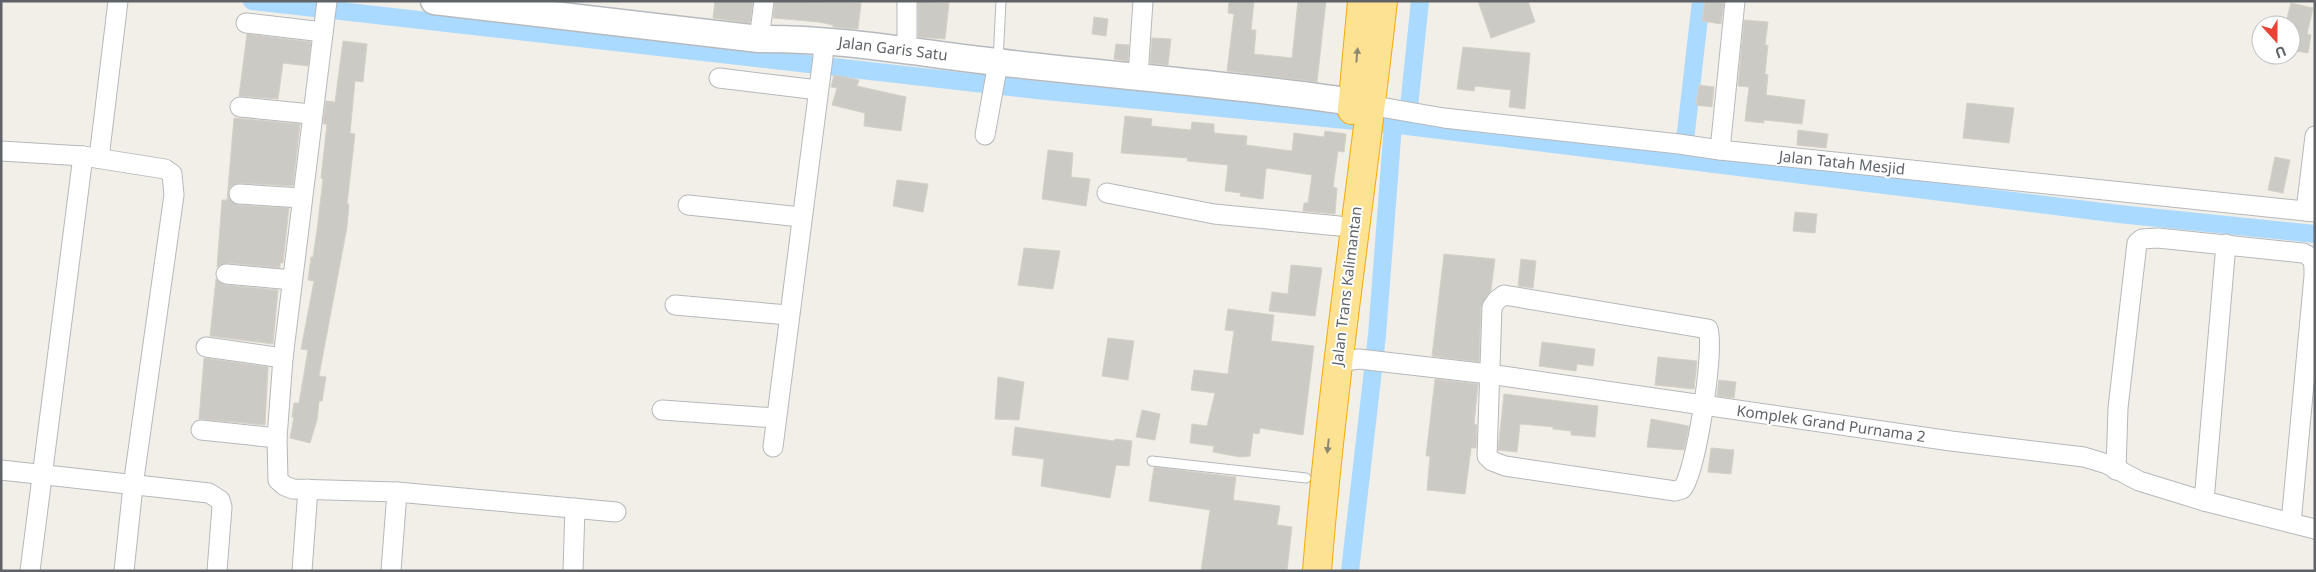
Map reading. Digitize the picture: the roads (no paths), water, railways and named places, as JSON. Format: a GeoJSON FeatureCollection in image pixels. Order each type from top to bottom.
{"type":"FeatureCollection","features":[{"type":"Feature","properties":{"kind":"highway","name":"Jalan Trans Kalimantan"},"geometry":{"type":"LineString","coordinates":[[1362,1],[1362,103]]}},
{"type":"Feature","properties":{"kind":"highway","name":"Jalan Trans Kalimantan"},"geometry":{"type":"LineString","coordinates":[[1317,571],[1348,360],[1356,155],[1362,103],[1382,1]]}},
{"type":"Feature","properties":{"kind":"highway","name":"Jalan Trans Kalimantan"},"geometry":{"type":"LineString","coordinates":[[1298,571],[1306,478],[1339,226],[1356,155]]}},
{"type":"Feature","properties":{"kind":"street"},"geometry":{"type":"LineString","coordinates":[[30,571],[41,474],[91,157],[118,1]]}},
{"type":"Feature","properties":{"kind":"street"},"geometry":{"type":"LineString","coordinates":[[327,1],[311,114],[283,358],[277,438],[278,480],[285,486],[293,489],[397,492],[616,512]]}},
{"type":"Feature","properties":{"kind":"street","name":"Jalan Garis Satu"},"geometry":{"type":"LineString","coordinates":[[435,1],[502,5],[759,39],[821,66],[907,51],[997,69],[1138,76],[1362,103]]}},
{"type":"Feature","properties":{"kind":"street"},"geometry":{"type":"LineString","coordinates":[[759,39],[764,1]]}},
{"type":"Feature","properties":{"kind":"street"},"geometry":{"type":"LineString","coordinates":[[907,51],[908,1]]}},
{"type":"Feature","properties":{"kind":"street"},"geometry":{"type":"LineString","coordinates":[[1138,76],[1143,1]]}},
{"type":"Feature","properties":{"kind":"street"},"geometry":{"type":"LineString","coordinates":[[1720,150],[1735,1]]}},
{"type":"Feature","properties":{"kind":"street"},"geometry":{"type":"LineString","coordinates":[[246,23],[324,27]]}},
{"type":"Feature","properties":{"kind":"street"},"geometry":{"type":"LineString","coordinates":[[719,78],[821,66],[788,315],[773,447]]}},
{"type":"Feature","properties":{"kind":"street"},"geometry":{"type":"LineString","coordinates":[[985,135],[997,69]]}},
{"type":"Feature","properties":{"kind":"street","name":"Jalan Tatah Mesjid"},"geometry":{"type":"LineString","coordinates":[[1362,103],[1434,116],[1720,150],[2310,212]]}},
{"type":"Feature","properties":{"kind":"street"},"geometry":{"type":"LineString","coordinates":[[240,107],[311,114]]}},
{"type":"Feature","properties":{"kind":"street"},"geometry":{"type":"LineString","coordinates":[[2310,212],[2315,136]]}},
{"type":"Feature","properties":{"kind":"street"},"geometry":{"type":"LineString","coordinates":[[1,151],[91,157],[165,170],[172,174],[174,183],[133,486],[124,571]]}},
{"type":"Feature","properties":{"kind":"street"},"geometry":{"type":"LineString","coordinates":[[1107,193],[1214,214],[1339,226]]}},
{"type":"Feature","properties":{"kind":"street"},"geometry":{"type":"LineString","coordinates":[[239,194],[302,198]]}},
{"type":"Feature","properties":{"kind":"street"},"geometry":{"type":"LineString","coordinates":[[688,205],[801,218]]}},
{"type":"Feature","properties":{"kind":"street"},"geometry":{"type":"LineString","coordinates":[[2111,467],[2137,243],[2142,239],[2158,238],[2303,253],[2310,256],[2314,262],[2291,523]]}},
{"type":"Feature","properties":{"kind":"street"},"geometry":{"type":"LineString","coordinates":[[2204,502],[2226,244]]}},
{"type":"Feature","properties":{"kind":"street"},"geometry":{"type":"LineString","coordinates":[[226,274],[292,280]]}},
{"type":"Feature","properties":{"kind":"street"},"geometry":{"type":"LineString","coordinates":[[1504,295],[1708,329],[1711,351],[1703,406],[1686,484],[1682,489],[1675,491],[1505,466],[1492,461],[1487,456],[1487,446],[1492,307],[1504,295]]}},
{"type":"Feature","properties":{"kind":"street"},"geometry":{"type":"LineString","coordinates":[[676,306],[788,315]]}},
{"type":"Feature","properties":{"kind":"street"},"geometry":{"type":"LineString","coordinates":[[206,347],[283,358]]}},
{"type":"Feature","properties":{"kind":"street","name":"Komplek Grand Purnama 2"},"geometry":{"type":"LineString","coordinates":[[1348,360],[1389,362],[1489,374],[1703,406],[2084,457],[2139,480],[2204,502],[2315,529]]}},
{"type":"Feature","properties":{"kind":"street"},"geometry":{"type":"LineString","coordinates":[[662,410],[776,418]]}},
{"type":"Feature","properties":{"kind":"street"},"geometry":{"type":"LineString","coordinates":[[201,430],[277,438]]}},
{"type":"Feature","properties":{"kind":"street"},"geometry":{"type":"LineString","coordinates":[[1,470],[209,493],[220,500],[222,517],[217,571]]}},
{"type":"Feature","properties":{"kind":"street"},"geometry":{"type":"LineString","coordinates":[[302,571],[308,489]]}},
{"type":"Feature","properties":{"kind":"street"},"geometry":{"type":"LineString","coordinates":[[391,571],[397,492]]}},
{"type":"Feature","properties":{"kind":"street"},"geometry":{"type":"LineString","coordinates":[[573,571],[575,508]]}},
{"type":"Feature","properties":{"kind":"lane"},"geometry":{"type":"LineString","coordinates":[[997,69],[1000,1]]}},
{"type":"Feature","properties":{"kind":"lane"},"geometry":{"type":"LineString","coordinates":[[1152,461],[1306,478]]}},
{"type":"Feature","properties":{"kind":"waterway"},"geometry":{"type":"LineString","coordinates":[[252,1],[1046,91],[1407,126],[2119,214],[2315,234]]}},
{"type":"Feature","properties":{"kind":"waterway"},"geometry":{"type":"LineString","coordinates":[[1407,126],[1420,1]]}},
{"type":"Feature","properties":{"kind":"waterway"},"geometry":{"type":"LineString","coordinates":[[1683,158],[1701,1]]}},
{"type":"Feature","properties":{"kind":"waterway"},"geometry":{"type":"LineString","coordinates":[[1350,571],[1377,335],[1393,125]]}}]}
